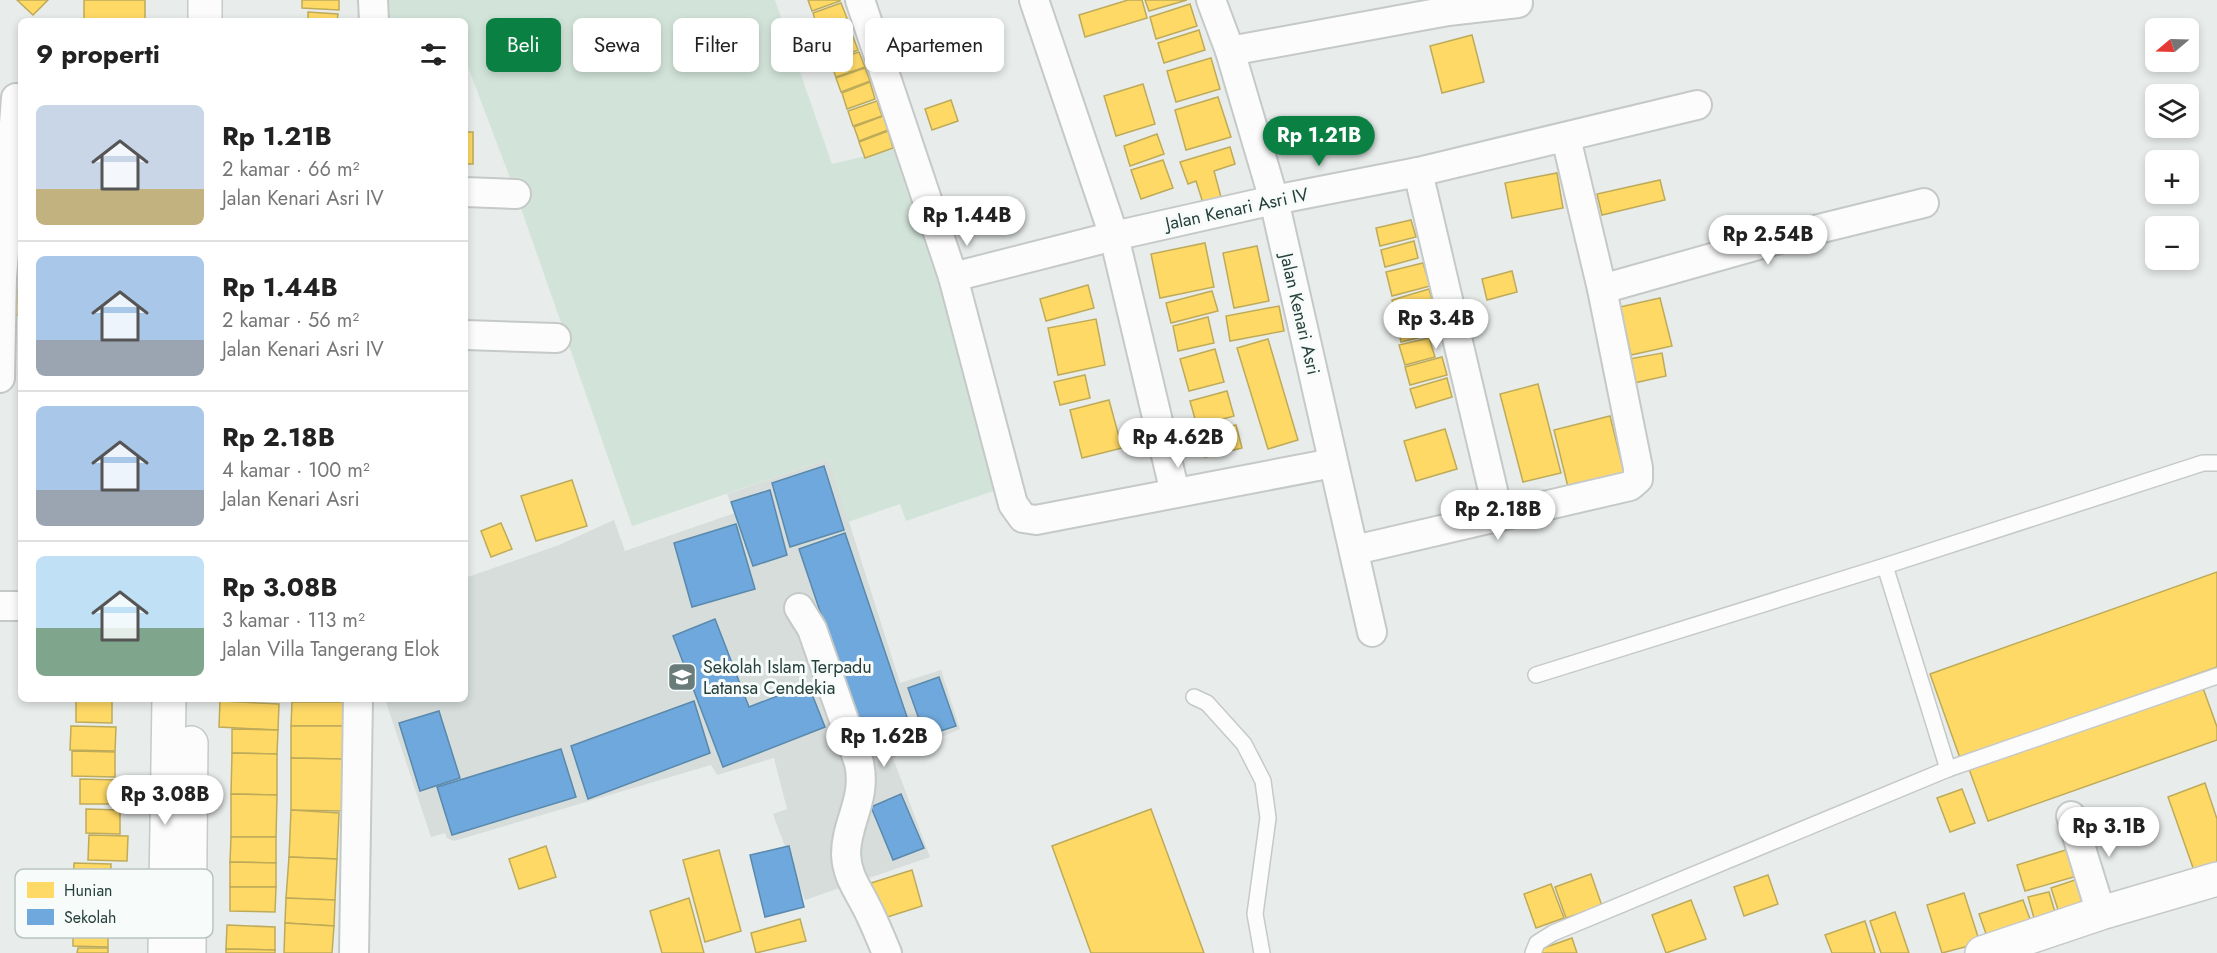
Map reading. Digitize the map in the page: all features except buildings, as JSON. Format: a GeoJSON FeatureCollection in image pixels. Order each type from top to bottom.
{"type":"FeatureCollection","features":[{"type":"Feature","properties":{"kind":"street"},"geometry":{"type":"LineString","coordinates":[[183,18],[184,0]]}},
{"type":"Feature","properties":{"kind":"street"},"geometry":{"type":"LineString","coordinates":[[205,0],[205,18]]}},
{"type":"Feature","properties":{"kind":"street"},"geometry":{"type":"LineString","coordinates":[[373,0],[374,18]]}},
{"type":"Feature","properties":{"kind":"street"},"geometry":{"type":"LineString","coordinates":[[860,0],[953,277],[1013,504],[1023,518],[1036,520],[1334,463]]}},
{"type":"Feature","properties":{"kind":"street"},"geometry":{"type":"LineString","coordinates":[[1034,0],[1114,236],[1175,493]]}},
{"type":"Feature","properties":{"kind":"street","name":"Jalan Kenari Asri"},"geometry":{"type":"LineString","coordinates":[[1211,0],[1230,51],[1274,200],[1372,632]]}},
{"type":"Feature","properties":{"kind":"street"},"geometry":{"type":"LineString","coordinates":[[1230,51],[1447,5],[1518,3]]}},
{"type":"Feature","properties":{"kind":"street"},"geometry":{"type":"LineString","coordinates":[[0,378],[1,277],[12,93]]}},
{"type":"Feature","properties":{"kind":"street","name":"Jalan Kenari Asri IV"},"geometry":{"type":"LineString","coordinates":[[953,277],[1114,236],[1274,200],[1418,172],[1697,105]]}},
{"type":"Feature","properties":{"kind":"street"},"geometry":{"type":"LineString","coordinates":[[1355,550],[1630,486],[1638,479],[1638,468],[1602,289],[1566,138]]}},
{"type":"Feature","properties":{"kind":"street"},"geometry":{"type":"LineString","coordinates":[[1418,172],[1499,516]]}},
{"type":"Feature","properties":{"kind":"street"},"geometry":{"type":"LineString","coordinates":[[468,192],[516,194]]}},
{"type":"Feature","properties":{"kind":"street"},"geometry":{"type":"LineString","coordinates":[[1602,289],[1790,236],[1924,204]]}},
{"type":"Feature","properties":{"kind":"street"},"geometry":{"type":"LineString","coordinates":[[468,335],[556,338]]}},
{"type":"Feature","properties":{"kind":"street"},"geometry":{"type":"LineString","coordinates":[[0,606],[18,606]]}},
{"type":"Feature","properties":{"kind":"street"},"geometry":{"type":"LineString","coordinates":[[799,608],[812,629],[859,763],[862,778],[846,852],[848,871],[867,906],[887,953]]}},
{"type":"Feature","properties":{"kind":"street"},"geometry":{"type":"LineString","coordinates":[[169,702],[179,869]]}},
{"type":"Feature","properties":{"kind":"street"},"geometry":{"type":"LineString","coordinates":[[177,869],[192,702]]}},
{"type":"Feature","properties":{"kind":"street"},"geometry":{"type":"LineString","coordinates":[[354,953],[358,702]]}},
{"type":"Feature","properties":{"kind":"street"},"geometry":{"type":"LineString","coordinates":[[2071,816],[2101,913]]}},
{"type":"Feature","properties":{"kind":"street"},"geometry":{"type":"LineString","coordinates":[[1982,953],[2101,913],[2217,879]]}},
{"type":"Feature","properties":{"kind":"street"},"geometry":{"type":"LineString","coordinates":[[165,953],[167,938]]}},
{"type":"Feature","properties":{"kind":"street"},"geometry":{"type":"LineString","coordinates":[[187,938],[189,953]]}},
{"type":"Feature","properties":{"kind":"lane"},"geometry":{"type":"LineString","coordinates":[[1536,675],[1885,566],[2203,463],[2217,463]]}},
{"type":"Feature","properties":{"kind":"lane"},"geometry":{"type":"LineString","coordinates":[[1885,566],[1948,769]]}},
{"type":"Feature","properties":{"kind":"lane"},"geometry":{"type":"LineString","coordinates":[[1533,953],[1537,943],[1553,933],[1948,769],[2217,676]]}},
{"type":"Feature","properties":{"kind":"lane"},"geometry":{"type":"LineString","coordinates":[[1194,697],[1207,702],[1244,744],[1263,781],[1268,818],[1255,914],[1262,953]]}},
{"type":"Feature","properties":{"kind":"shaded area","name":"Sekolah Islam Terpadu Latansa Cendekia"},"geometry":{"type":"Polygon","coordinates":[[[829,459],[900,683],[941,670],[960,729],[893,758],[930,857],[805,900],[773,814],[787,809],[774,758],[717,775],[711,765],[454,841],[447,838],[445,833],[431,837],[386,702],[468,702],[468,577],[559,545],[614,520],[625,551],[735,513],[727,494],[829,459]]]}},
{"type":"Feature","properties":{"kind":"green space"},"geometry":{"type":"Polygon","coordinates":[[[373,0],[775,0],[781,18],[771,18],[771,72],[800,72],[832,164],[908,146],[1008,486],[906,521],[900,504],[848,522],[829,459],[632,526],[516,194],[468,67],[468,18],[374,18],[373,0]]]}},
{"type":"Feature","properties":{"kind":"place","name":"Sekolah Islam Terpadu Latansa Cendekia"},"geometry":{"type":"Point","coordinates":[682,677]}}]}
